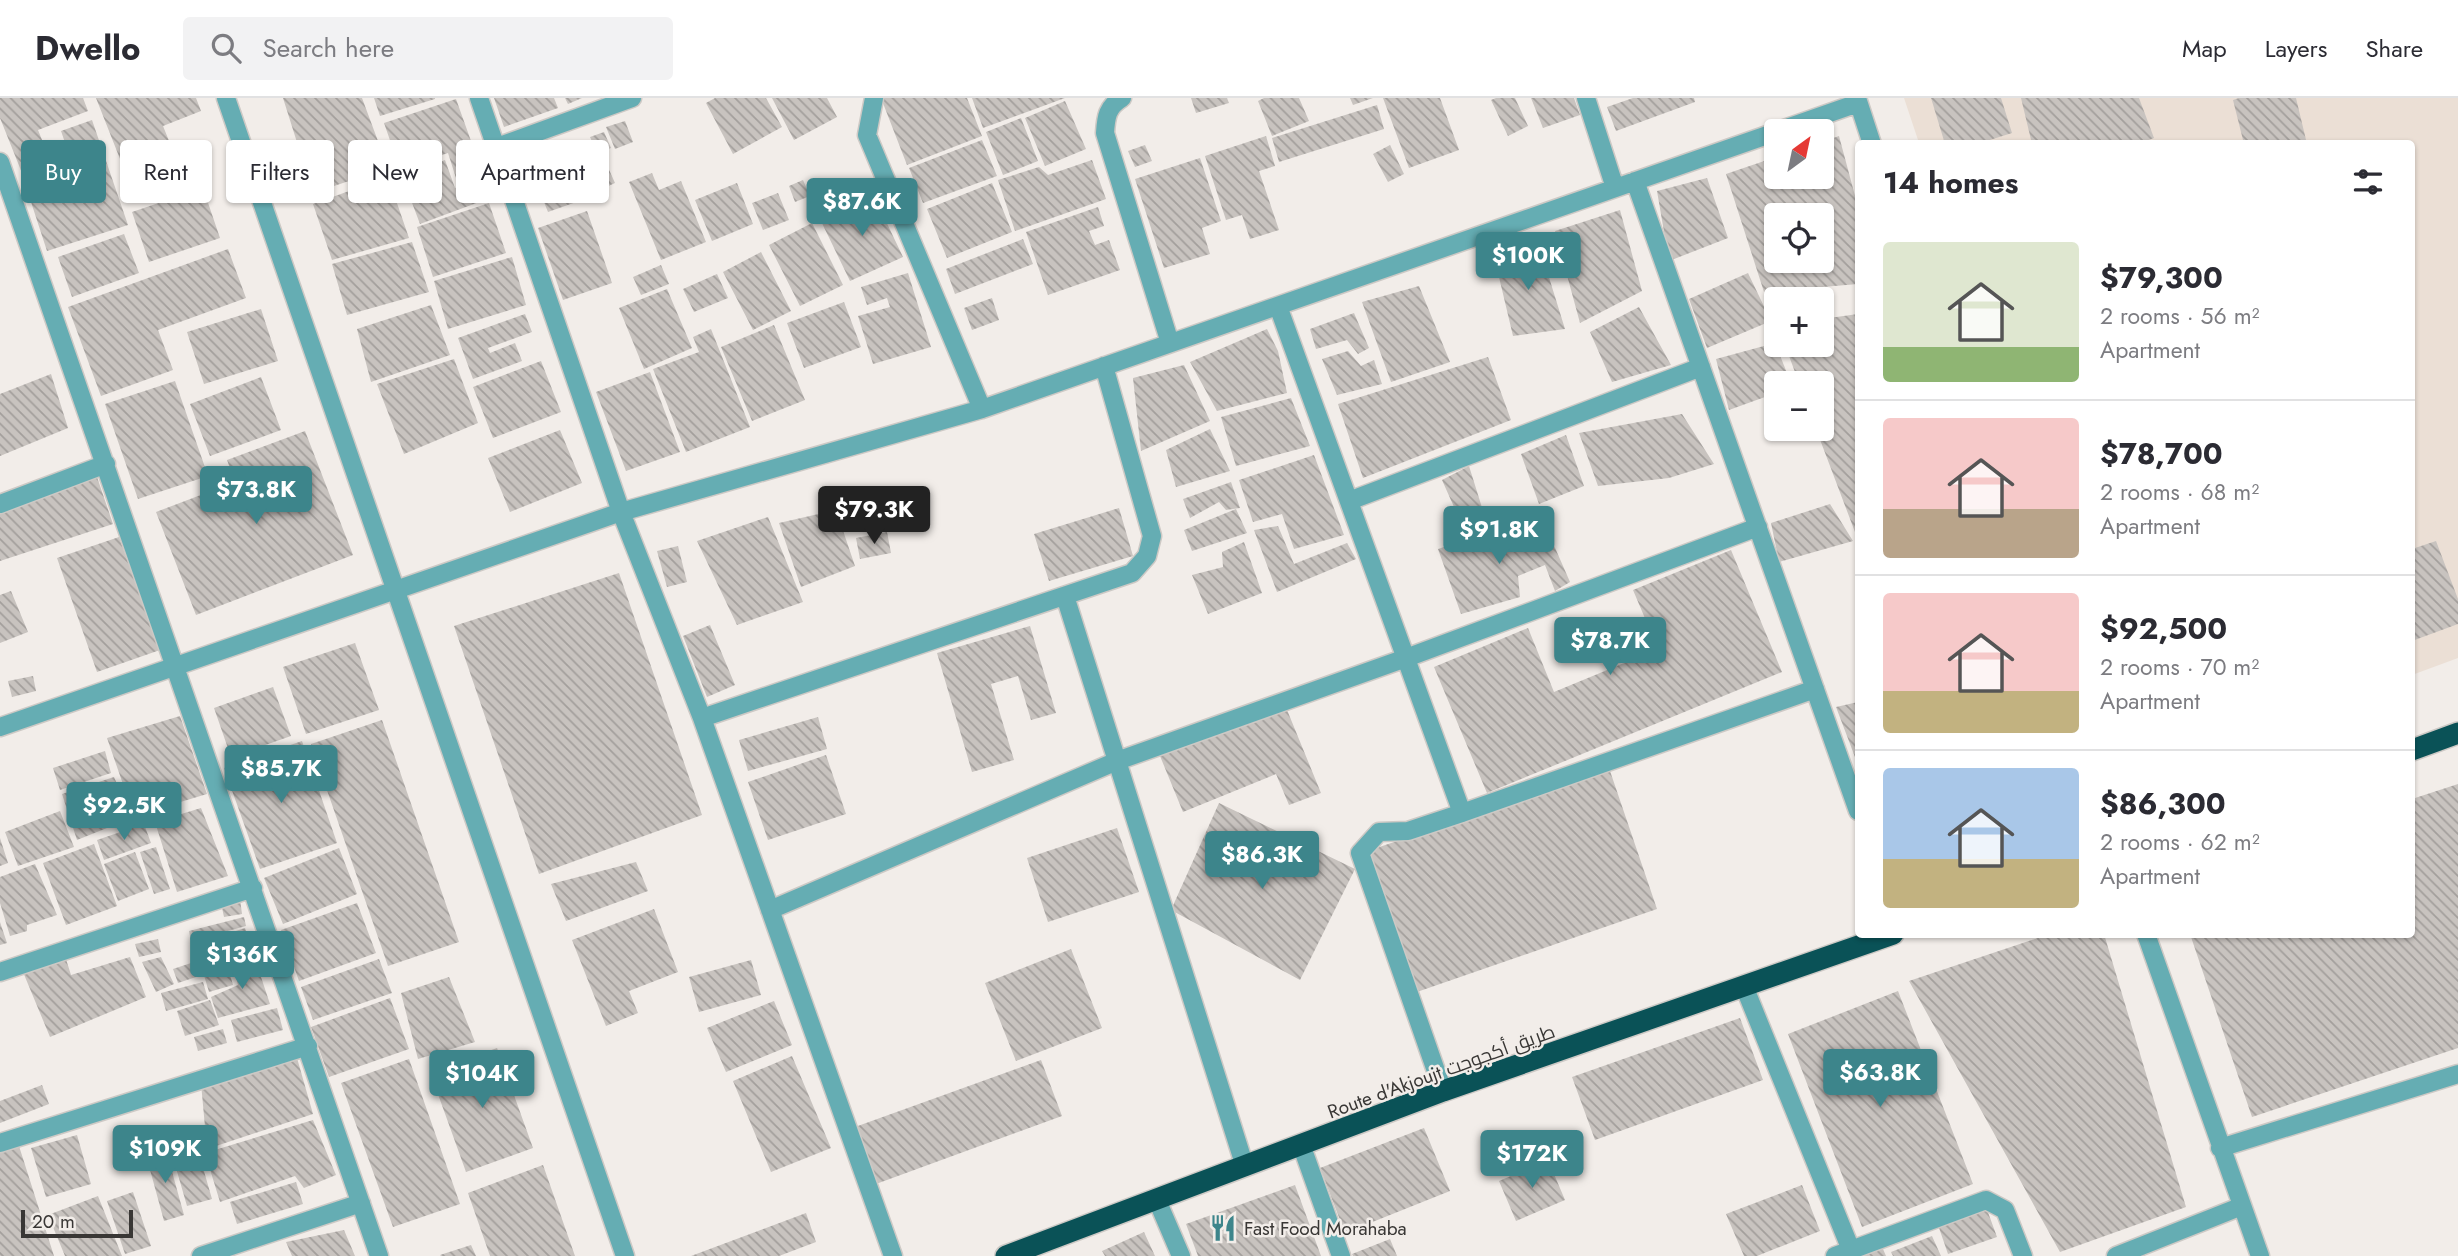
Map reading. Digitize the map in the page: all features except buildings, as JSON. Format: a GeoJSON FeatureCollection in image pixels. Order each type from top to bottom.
{"type":"FeatureCollection","features":[{"type":"Feature","properties":{"kind":"highway"},"geometry":{"type":"LineString","coordinates":[[2415,749],[2458,733]]}},
{"type":"Feature","properties":{"kind":"highway","name":"Route d'Akjoujt طريق أكجوجت"},"geometry":{"type":"LineString","coordinates":[[1006,1256],[1302,1147],[1443,1091],[1882,938]]}},
{"type":"Feature","properties":{"kind":"street"},"geometry":{"type":"LineString","coordinates":[[226,98],[625,1256]]}},
{"type":"Feature","properties":{"kind":"street"},"geometry":{"type":"LineString","coordinates":[[479,98],[494,140]]}},
{"type":"Feature","properties":{"kind":"street"},"geometry":{"type":"LineString","coordinates":[[516,140],[632,98]]}},
{"type":"Feature","properties":{"kind":"street"},"geometry":{"type":"LineString","coordinates":[[874,98],[867,135],[982,409]]}},
{"type":"Feature","properties":{"kind":"street"},"geometry":{"type":"LineString","coordinates":[[1122,98],[1112,103],[1106,116],[1105,133],[1170,343]]}},
{"type":"Feature","properties":{"kind":"street"},"geometry":{"type":"LineString","coordinates":[[1586,98],[1615,188]]}},
{"type":"Feature","properties":{"kind":"street"},"geometry":{"type":"LineString","coordinates":[[1811,119],[1857,101],[1871,140]]}},
{"type":"Feature","properties":{"kind":"street"},"geometry":{"type":"LineString","coordinates":[[0,727],[621,512],[982,409],[1764,136]]}},
{"type":"Feature","properties":{"kind":"street"},"geometry":{"type":"LineString","coordinates":[[0,163],[379,1256]]}},
{"type":"Feature","properties":{"kind":"street"},"geometry":{"type":"LineString","coordinates":[[1635,181],[1855,802]]}},
{"type":"Feature","properties":{"kind":"street"},"geometry":{"type":"LineString","coordinates":[[516,203],[621,512],[702,718],[893,1256]]}},
{"type":"Feature","properties":{"kind":"street"},"geometry":{"type":"LineString","coordinates":[[1278,306],[1462,813]]}},
{"type":"Feature","properties":{"kind":"street"},"geometry":{"type":"LineString","coordinates":[[702,718],[1132,573],[1147,556],[1152,536],[1104,366]]}},
{"type":"Feature","properties":{"kind":"street"},"geometry":{"type":"LineString","coordinates":[[1349,501],[1701,367]]}},
{"type":"Feature","properties":{"kind":"street"},"geometry":{"type":"LineString","coordinates":[[0,504],[106,464]]}},
{"type":"Feature","properties":{"kind":"street"},"geometry":{"type":"LineString","coordinates":[[770,910],[1117,761],[1406,658],[1758,527]]}},
{"type":"Feature","properties":{"kind":"street"},"geometry":{"type":"LineString","coordinates":[[1065,596],[1245,1167]]}},
{"type":"Feature","properties":{"kind":"street"},"geometry":{"type":"LineString","coordinates":[[1443,1091],[1360,853],[1379,832],[1408,831],[1815,689]]}},
{"type":"Feature","properties":{"kind":"street"},"geometry":{"type":"LineString","coordinates":[[0,972],[253,888]]}},
{"type":"Feature","properties":{"kind":"street"},"geometry":{"type":"LineString","coordinates":[[2147,938],[2260,1256]]}},
{"type":"Feature","properties":{"kind":"street"},"geometry":{"type":"LineString","coordinates":[[1744,986],[1843,1253],[1986,1200],[2005,1210],[2024,1256]]}},
{"type":"Feature","properties":{"kind":"street"},"geometry":{"type":"LineString","coordinates":[[0,1143],[307,1046]]}},
{"type":"Feature","properties":{"kind":"street"},"geometry":{"type":"LineString","coordinates":[[2220,1149],[2458,1074]]}},
{"type":"Feature","properties":{"kind":"street"},"geometry":{"type":"LineString","coordinates":[[1302,1147],[1341,1256]]}},
{"type":"Feature","properties":{"kind":"street"},"geometry":{"type":"LineString","coordinates":[[1157,1200],[1181,1256]]}},
{"type":"Feature","properties":{"kind":"street"},"geometry":{"type":"LineString","coordinates":[[201,1256],[361,1203]]}},
{"type":"Feature","properties":{"kind":"street"},"geometry":{"type":"LineString","coordinates":[[2116,1256],[2242,1206]]}},
{"type":"Feature","properties":{"kind":"shaded area"},"geometry":{"type":"Polygon","coordinates":[[[1904,98],[2458,98],[2458,658],[2415,674],[2415,140],[1918,140],[1904,98]]]}},
{"type":"Feature","properties":{"kind":"place","name":"Fast Food Morahaba"},"geometry":{"type":"Point","coordinates":[1223,1228]}}]}
